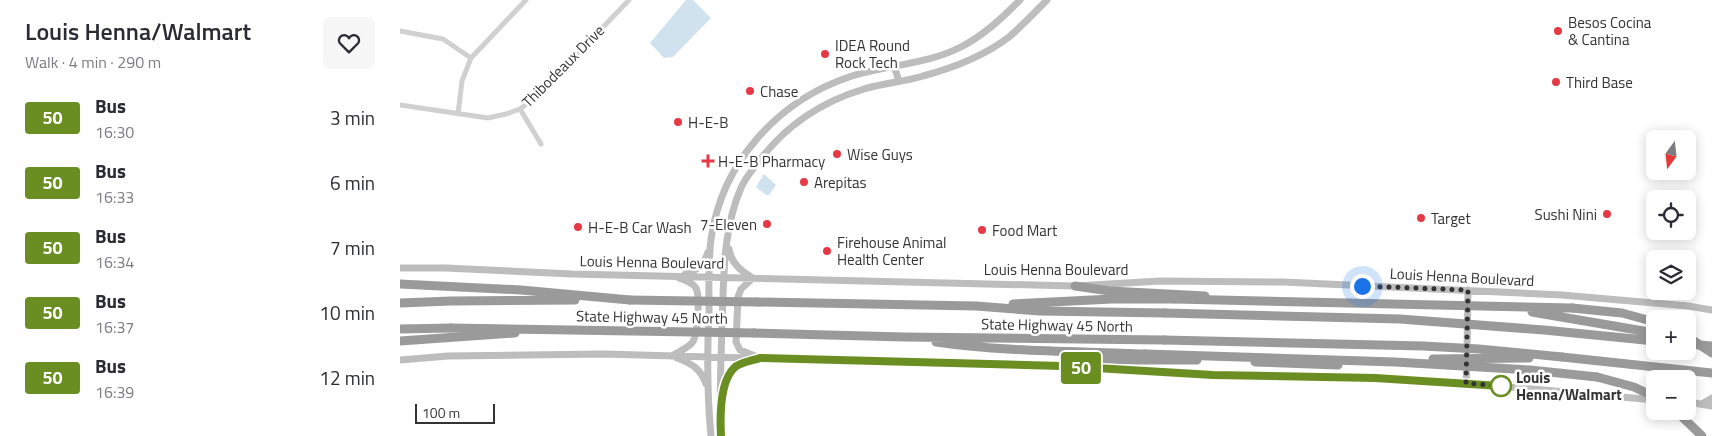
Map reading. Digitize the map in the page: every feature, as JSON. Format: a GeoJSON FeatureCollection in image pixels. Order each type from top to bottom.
{"type":"FeatureCollection","features":[{"type":"Feature","properties":{"kind":"highway"},"geometry":{"type":"LineString","coordinates":[[400,284],[452,286],[630,300]]}},
{"type":"Feature","properties":{"kind":"highway"},"geometry":{"type":"LineString","coordinates":[[1075,286],[1110,291],[1338,300],[1521,310],[1646,331]]}},
{"type":"Feature","properties":{"kind":"highway"},"geometry":{"type":"LineString","coordinates":[[976,306],[1112,299],[1175,299],[1572,308],[1622,312],[1646,319]]}},
{"type":"Feature","properties":{"kind":"highway","name":"State Highway 45 North"},"geometry":{"type":"LineString","coordinates":[[400,302],[451,300],[630,300],[976,306],[1040,311],[1409,320],[1646,340]]}},
{"type":"Feature","properties":{"kind":"highway","name":"State Highway 45 North"},"geometry":{"type":"LineString","coordinates":[[400,329],[451,332],[568,330],[1432,346],[1562,357],[1712,373]]}},
{"type":"Feature","properties":{"kind":"highway"},"geometry":{"type":"LineString","coordinates":[[400,341],[451,332]]}},
{"type":"Feature","properties":{"kind":"highway"},"geometry":{"type":"LineString","coordinates":[[904,337],[963,346],[1145,354],[1280,357],[1530,370],[1597,378],[1634,387],[1646,394]]}},
{"type":"Feature","properties":{"kind":"highway"},"geometry":{"type":"LineString","coordinates":[[1696,341],[1712,346]]}},
{"type":"Feature","properties":{"kind":"highway"},"geometry":{"type":"LineString","coordinates":[[1696,343],[1712,353]]}},
{"type":"Feature","properties":{"kind":"highway"},"geometry":{"type":"LineString","coordinates":[[1696,345],[1712,346]]}},
{"type":"Feature","properties":{"kind":"highway"},"geometry":{"type":"LineString","coordinates":[[1062,366],[1105,360],[1221,360],[1338,366],[1414,359],[1562,357]]}},
{"type":"Feature","properties":{"kind":"highway"},"geometry":{"type":"LineString","coordinates":[[1685,420],[1702,436]]}},
{"type":"Feature","properties":{"kind":"main road"},"geometry":{"type":"LineString","coordinates":[[675,276],[692,272],[700,268],[706,261],[716,215],[727,182],[758,137],[777,117],[804,97],[834,82],[935,56],[961,47],[996,24],[1020,0]]}},
{"type":"Feature","properties":{"kind":"main road"},"geometry":{"type":"LineString","coordinates":[[721,436],[721,357],[727,241],[741,187],[769,148],[785,132],[808,114],[843,96],[877,85],[922,77],[957,66],[995,46],[1008,37],[1047,0]]}},
{"type":"Feature","properties":{"kind":"main road"},"geometry":{"type":"LineString","coordinates":[[894,66],[899,81]]}},
{"type":"Feature","properties":{"kind":"main road"},"geometry":{"type":"LineString","coordinates":[[711,240],[707,356],[707,387],[711,436]]}},
{"type":"Feature","properties":{"kind":"main road"},"geometry":{"type":"LineString","coordinates":[[727,241],[730,257],[736,266],[753,278],[741,289],[738,297],[736,342],[740,350],[760,358]]}},
{"type":"Feature","properties":{"kind":"main road","name":"Louis Henna Boulevard"},"geometry":{"type":"LineString","coordinates":[[400,268],[1075,286],[1160,281],[1273,282],[1562,295],[1688,306],[1711,310]]}},
{"type":"Feature","properties":{"kind":"main road"},"geometry":{"type":"LineString","coordinates":[[672,356],[693,342],[696,335],[698,298],[696,288],[688,281],[675,276]]}},
{"type":"Feature","properties":{"kind":"main road"},"geometry":{"type":"LineString","coordinates":[[1466,383],[1468,290]]}},
{"type":"Feature","properties":{"kind":"main road"},"geometry":{"type":"LineString","coordinates":[[400,360],[448,356],[604,354],[1062,366],[1213,375],[1375,378],[1466,383],[1646,398]]}},
{"type":"Feature","properties":{"kind":"main road"},"geometry":{"type":"LineString","coordinates":[[672,356],[690,363],[696,368],[705,380],[707,387]]}},
{"type":"Feature","properties":{"kind":"main road"},"geometry":{"type":"LineString","coordinates":[[722,401],[728,377],[733,369],[738,365],[760,358]]}},
{"type":"Feature","properties":{"kind":"main road"},"geometry":{"type":"LineString","coordinates":[[1702,404],[1712,398]]}},
{"type":"Feature","properties":{"kind":"main road"},"geometry":{"type":"LineString","coordinates":[[1696,403],[1712,407]]}},
{"type":"Feature","properties":{"kind":"street"},"geometry":{"type":"LineString","coordinates":[[458,114],[462,81],[471,58],[526,0]]}},
{"type":"Feature","properties":{"kind":"street","name":"Thibodeaux Drive"},"geometry":{"type":"LineString","coordinates":[[400,105],[488,118],[520,110],[540,93],[629,0]]}},
{"type":"Feature","properties":{"kind":"street"},"geometry":{"type":"LineString","coordinates":[[400,31],[444,39],[471,58]]}},
{"type":"Feature","properties":{"kind":"street"},"geometry":{"type":"LineString","coordinates":[[520,110],[541,144]]}},
{"type":"Feature","properties":{"kind":"water"},"geometry":{"type":"Polygon","coordinates":[[[686,0],[693,0],[711,18],[673,57],[664,58],[650,43],[686,0]]]}},
{"type":"Feature","properties":{"kind":"water"},"geometry":{"type":"Polygon","coordinates":[[[764,174],[776,185],[769,195],[766,195],[756,187],[764,174]]]}},
{"type":"Feature","properties":{"kind":"bus line","name":"50"},"geometry":{"type":"LineString","coordinates":[[721,436],[722,401],[728,377],[738,365],[760,358],[1062,366],[1213,375],[1375,378],[1501,386]]}},
{"type":"Feature","properties":{"kind":"place","name":"Besos Cocina & Cantina"},"geometry":{"type":"Point","coordinates":[1558,31]}},
{"type":"Feature","properties":{"kind":"place","name":"IDEA Round Rock Tech"},"geometry":{"type":"Point","coordinates":[825,54]}},
{"type":"Feature","properties":{"kind":"place","name":"Third Base"},"geometry":{"type":"Point","coordinates":[1556,82]}},
{"type":"Feature","properties":{"kind":"place","name":"Chase"},"geometry":{"type":"Point","coordinates":[750,91]}},
{"type":"Feature","properties":{"kind":"place","name":"H-E-B"},"geometry":{"type":"Point","coordinates":[678,122]}},
{"type":"Feature","properties":{"kind":"place","name":"Wise Guys"},"geometry":{"type":"Point","coordinates":[837,154]}},
{"type":"Feature","properties":{"kind":"place","name":"H-E-B Pharmacy"},"geometry":{"type":"Point","coordinates":[708,161]}},
{"type":"Feature","properties":{"kind":"place","name":"Arepitas"},"geometry":{"type":"Point","coordinates":[804,182]}},
{"type":"Feature","properties":{"kind":"place","name":"Sushi Nini"},"geometry":{"type":"Point","coordinates":[1607,214]}},
{"type":"Feature","properties":{"kind":"place","name":"Target"},"geometry":{"type":"Point","coordinates":[1421,218]}},
{"type":"Feature","properties":{"kind":"place","name":"7-Eleven"},"geometry":{"type":"Point","coordinates":[767,224]}},
{"type":"Feature","properties":{"kind":"place","name":"H-E-B Car Wash"},"geometry":{"type":"Point","coordinates":[578,227]}},
{"type":"Feature","properties":{"kind":"place","name":"Food Mart"},"geometry":{"type":"Point","coordinates":[982,230]}},
{"type":"Feature","properties":{"kind":"place","name":"Firehouse Animal Health Center"},"geometry":{"type":"Point","coordinates":[827,251]}},
{"type":"Feature","properties":{"kind":"place","name":"Louis Henna/Walmart"},"geometry":{"type":"Point","coordinates":[1501,386]}},
{"type":"Feature","properties":{"kind":"route"},"geometry":{"type":"LineString","coordinates":[[1362,286],[1468,290],[1466,383],[1501,386]]}}]}
